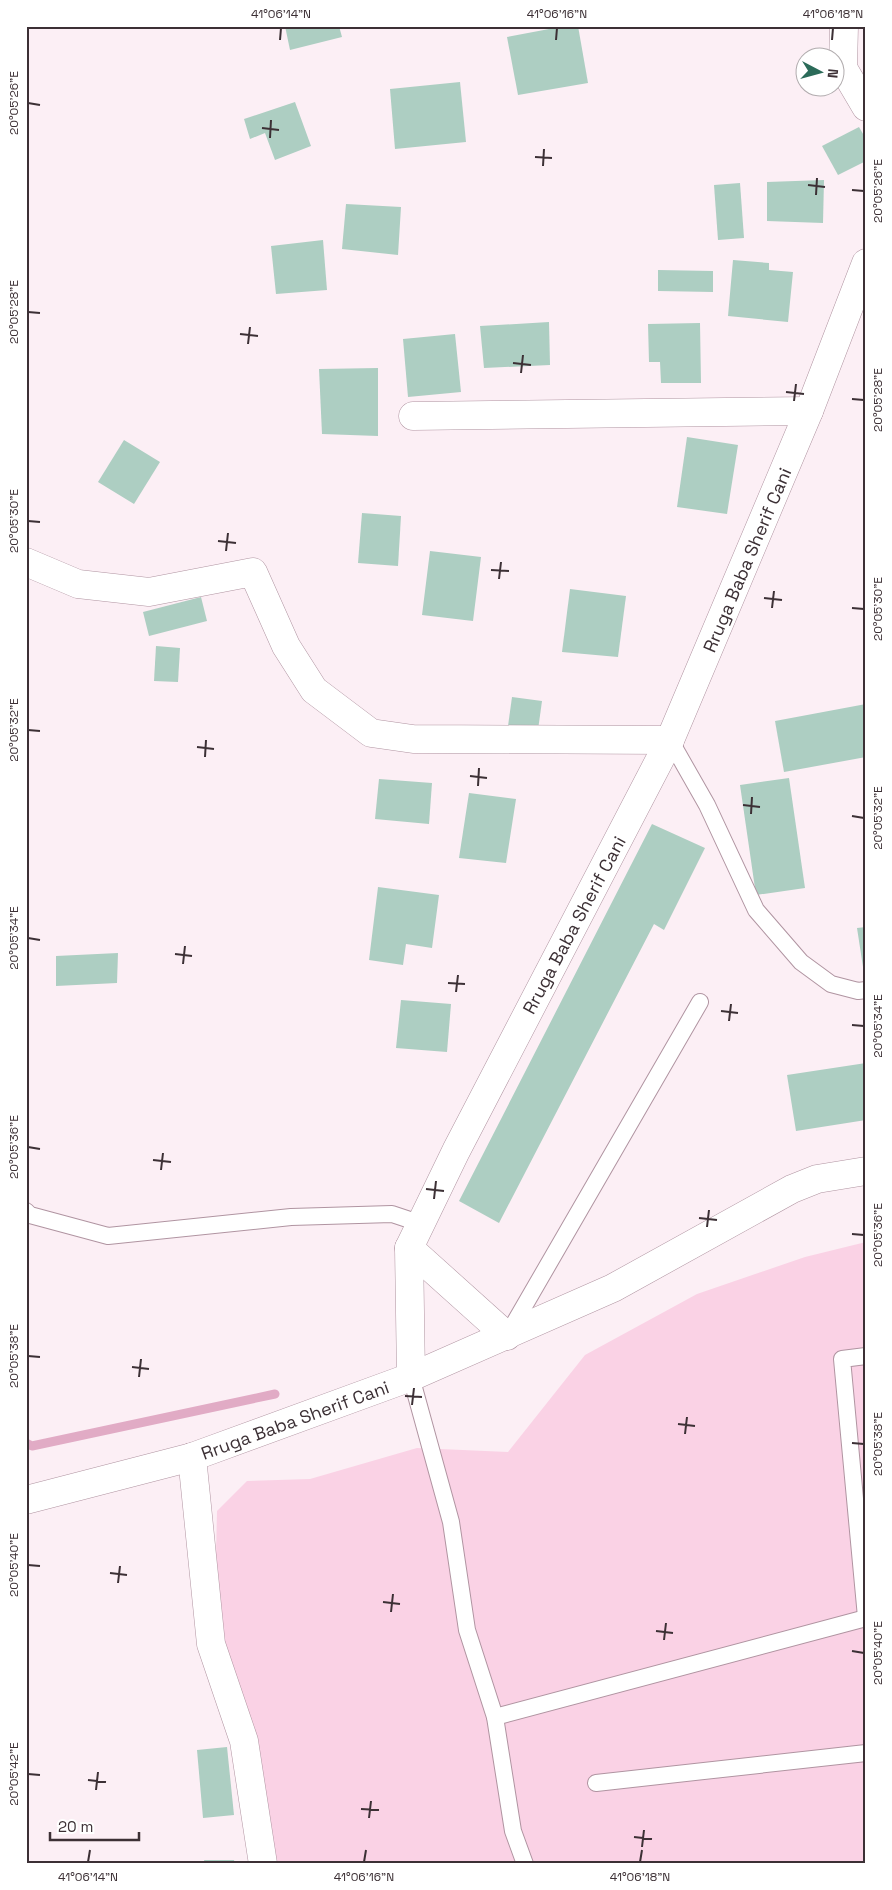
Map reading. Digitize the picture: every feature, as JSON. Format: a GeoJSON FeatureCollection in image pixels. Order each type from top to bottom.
{"type":"FeatureCollection","features":[{"type":"Feature","properties":{"kind":"street"},"geometry":{"type":"LineString","coordinates":[[844,26],[843,68],[866,106]]}},
{"type":"Feature","properties":{"kind":"street","name":"Rruga Baba Sherif Cani"},"geometry":{"type":"LineString","coordinates":[[26,1500],[192,1458],[411,1377],[409,1248],[456,1151],[670,740],[809,412],[866,263]]}},
{"type":"Feature","properties":{"kind":"street"},"geometry":{"type":"LineString","coordinates":[[413,416],[809,412]]}},
{"type":"Feature","properties":{"kind":"street"},"geometry":{"type":"LineString","coordinates":[[26,562],[78,584],[149,592],[253,572],[286,646],[314,690],[371,733],[413,739],[670,740]]}},
{"type":"Feature","properties":{"kind":"street"},"geometry":{"type":"LineString","coordinates":[[411,1377],[613,1288],[792,1189],[817,1179],[866,1171]]}},
{"type":"Feature","properties":{"kind":"street"},"geometry":{"type":"LineString","coordinates":[[409,1248],[507,1336]]}},
{"type":"Feature","properties":{"kind":"street"},"geometry":{"type":"LineString","coordinates":[[192,1458],[211,1644],[244,1741],[263,1864]]}},
{"type":"Feature","properties":{"kind":"lane"},"geometry":{"type":"LineString","coordinates":[[670,740],[707,805],[756,910],[801,962],[831,984],[858,991],[866,990]]}},
{"type":"Feature","properties":{"kind":"lane"},"geometry":{"type":"LineString","coordinates":[[507,1336],[700,1002]]}},
{"type":"Feature","properties":{"kind":"lane"},"geometry":{"type":"LineString","coordinates":[[26,1211],[30,1215],[108,1236],[292,1216],[392,1214],[422,1224]]}},
{"type":"Feature","properties":{"kind":"lane"},"geometry":{"type":"LineString","coordinates":[[495,1717],[866,1617],[842,1359],[866,1356]]}},
{"type":"Feature","properties":{"kind":"lane"},"geometry":{"type":"LineString","coordinates":[[411,1377],[451,1522],[467,1630],[495,1717],[513,1831],[525,1864]]}},
{"type":"Feature","properties":{"kind":"lane"},"geometry":{"type":"LineString","coordinates":[[596,1783],[866,1753]]}},
{"type":"Feature","properties":{"kind":"shaded area"},"geometry":{"type":"Polygon","coordinates":[[[866,1242],[866,1864],[263,1864],[215,1599],[217,1511],[247,1481],[310,1479],[417,1448],[508,1452],[585,1355],[697,1294],[805,1257],[866,1242]]]}},
{"type":"Feature","properties":{"kind":"building"},"geometry":{"type":"Polygon","coordinates":[[[285,26],[339,26],[342,37],[290,50],[285,26]]]}},
{"type":"Feature","properties":{"kind":"building"},"geometry":{"type":"Polygon","coordinates":[[[565,26],[578,26],[588,83],[518,95],[507,37],[565,26]]]}},
{"type":"Feature","properties":{"kind":"building"},"geometry":{"type":"Polygon","coordinates":[[[460,82],[466,142],[395,149],[390,89],[460,82]]]}},
{"type":"Feature","properties":{"kind":"building"},"geometry":{"type":"Polygon","coordinates":[[[295,102],[311,146],[275,160],[265,133],[250,139],[244,119],[295,102]]]}},
{"type":"Feature","properties":{"kind":"building"},"geometry":{"type":"Polygon","coordinates":[[[859,127],[866,139],[866,161],[838,175],[822,146],[859,127]]]}},
{"type":"Feature","properties":{"kind":"building"},"geometry":{"type":"Polygon","coordinates":[[[824,180],[823,223],[767,221],[767,182],[824,180]]]}},
{"type":"Feature","properties":{"kind":"building"},"geometry":{"type":"Polygon","coordinates":[[[740,183],[744,238],[718,240],[714,185],[740,183]]]}},
{"type":"Feature","properties":{"kind":"building"},"geometry":{"type":"Polygon","coordinates":[[[346,204],[401,207],[398,255],[342,249],[346,204]]]}},
{"type":"Feature","properties":{"kind":"building"},"geometry":{"type":"Polygon","coordinates":[[[323,240],[327,290],[276,294],[271,246],[323,240]]]}},
{"type":"Feature","properties":{"kind":"building"},"geometry":{"type":"Polygon","coordinates":[[[733,260],[769,263],[769,270],[793,272],[788,322],[728,316],[733,260]]]}},
{"type":"Feature","properties":{"kind":"building"},"geometry":{"type":"Polygon","coordinates":[[[658,270],[713,271],[713,292],[658,291],[658,270]]]}},
{"type":"Feature","properties":{"kind":"building"},"geometry":{"type":"Polygon","coordinates":[[[549,322],[550,365],[484,368],[480,326],[549,322]]]}},
{"type":"Feature","properties":{"kind":"building"},"geometry":{"type":"Polygon","coordinates":[[[700,323],[701,383],[661,383],[660,362],[649,362],[648,324],[700,323]]]}},
{"type":"Feature","properties":{"kind":"building"},"geometry":{"type":"Polygon","coordinates":[[[455,334],[461,392],[408,397],[403,339],[455,334]]]}},
{"type":"Feature","properties":{"kind":"building"},"geometry":{"type":"Polygon","coordinates":[[[378,368],[378,436],[322,434],[319,369],[378,368]]]}},
{"type":"Feature","properties":{"kind":"building"},"geometry":{"type":"Polygon","coordinates":[[[687,437],[738,445],[727,514],[677,507],[687,437]]]}},
{"type":"Feature","properties":{"kind":"building"},"geometry":{"type":"Polygon","coordinates":[[[124,440],[160,462],[134,504],[98,482],[124,440]]]}},
{"type":"Feature","properties":{"kind":"building"},"geometry":{"type":"Polygon","coordinates":[[[362,513],[401,516],[398,566],[358,563],[362,513]]]}},
{"type":"Feature","properties":{"kind":"building"},"geometry":{"type":"Polygon","coordinates":[[[430,551],[481,557],[473,621],[422,615],[430,551]]]}},
{"type":"Feature","properties":{"kind":"building"},"geometry":{"type":"Polygon","coordinates":[[[570,589],[626,596],[618,657],[562,652],[570,589]]]}},
{"type":"Feature","properties":{"kind":"building"},"geometry":{"type":"Polygon","coordinates":[[[201,597],[207,621],[149,636],[143,612],[201,597]]]}},
{"type":"Feature","properties":{"kind":"building"},"geometry":{"type":"Polygon","coordinates":[[[156,646],[180,648],[178,682],[154,681],[156,646]]]}},
{"type":"Feature","properties":{"kind":"building"},"geometry":{"type":"Polygon","coordinates":[[[512,697],[542,701],[538,730],[508,726],[512,697]]]}},
{"type":"Feature","properties":{"kind":"building"},"geometry":{"type":"Polygon","coordinates":[[[866,704],[866,757],[784,772],[775,721],[866,704]]]}},
{"type":"Feature","properties":{"kind":"building"},"geometry":{"type":"Polygon","coordinates":[[[789,778],[805,888],[756,895],[740,785],[789,778]]]}},
{"type":"Feature","properties":{"kind":"building"},"geometry":{"type":"Polygon","coordinates":[[[379,779],[432,783],[429,824],[375,819],[379,779]]]}},
{"type":"Feature","properties":{"kind":"building"},"geometry":{"type":"Polygon","coordinates":[[[469,793],[516,799],[506,863],[459,858],[469,793]]]}},
{"type":"Feature","properties":{"kind":"building"},"geometry":{"type":"Polygon","coordinates":[[[652,824],[705,848],[664,930],[654,924],[499,1223],[459,1201],[652,824]]]}},
{"type":"Feature","properties":{"kind":"building"},"geometry":{"type":"Polygon","coordinates":[[[378,887],[439,895],[432,948],[406,944],[403,965],[369,960],[378,887]]]}},
{"type":"Feature","properties":{"kind":"building"},"geometry":{"type":"Polygon","coordinates":[[[866,927],[866,979],[865,980],[857,928],[866,927]]]}},
{"type":"Feature","properties":{"kind":"building"},"geometry":{"type":"Polygon","coordinates":[[[118,953],[117,983],[56,986],[56,956],[118,953]]]}},
{"type":"Feature","properties":{"kind":"building"},"geometry":{"type":"Polygon","coordinates":[[[401,1000],[451,1004],[447,1052],[396,1048],[401,1000]]]}},
{"type":"Feature","properties":{"kind":"building"},"geometry":{"type":"Polygon","coordinates":[[[866,1063],[866,1120],[796,1131],[787,1075],[866,1063]]]}},
{"type":"Feature","properties":{"kind":"building"},"geometry":{"type":"Polygon","coordinates":[[[227,1747],[234,1815],[203,1818],[197,1750],[227,1747]]]}},
{"type":"Feature","properties":{"kind":"building"},"geometry":{"type":"Polygon","coordinates":[[[204,1860],[234,1860],[235,1864],[205,1864],[204,1860]]]}},
{"type":"Feature","properties":{"kind":"waterway"},"geometry":{"type":"LineString","coordinates":[[26,1443],[32,1446],[275,1394]]}}]}
